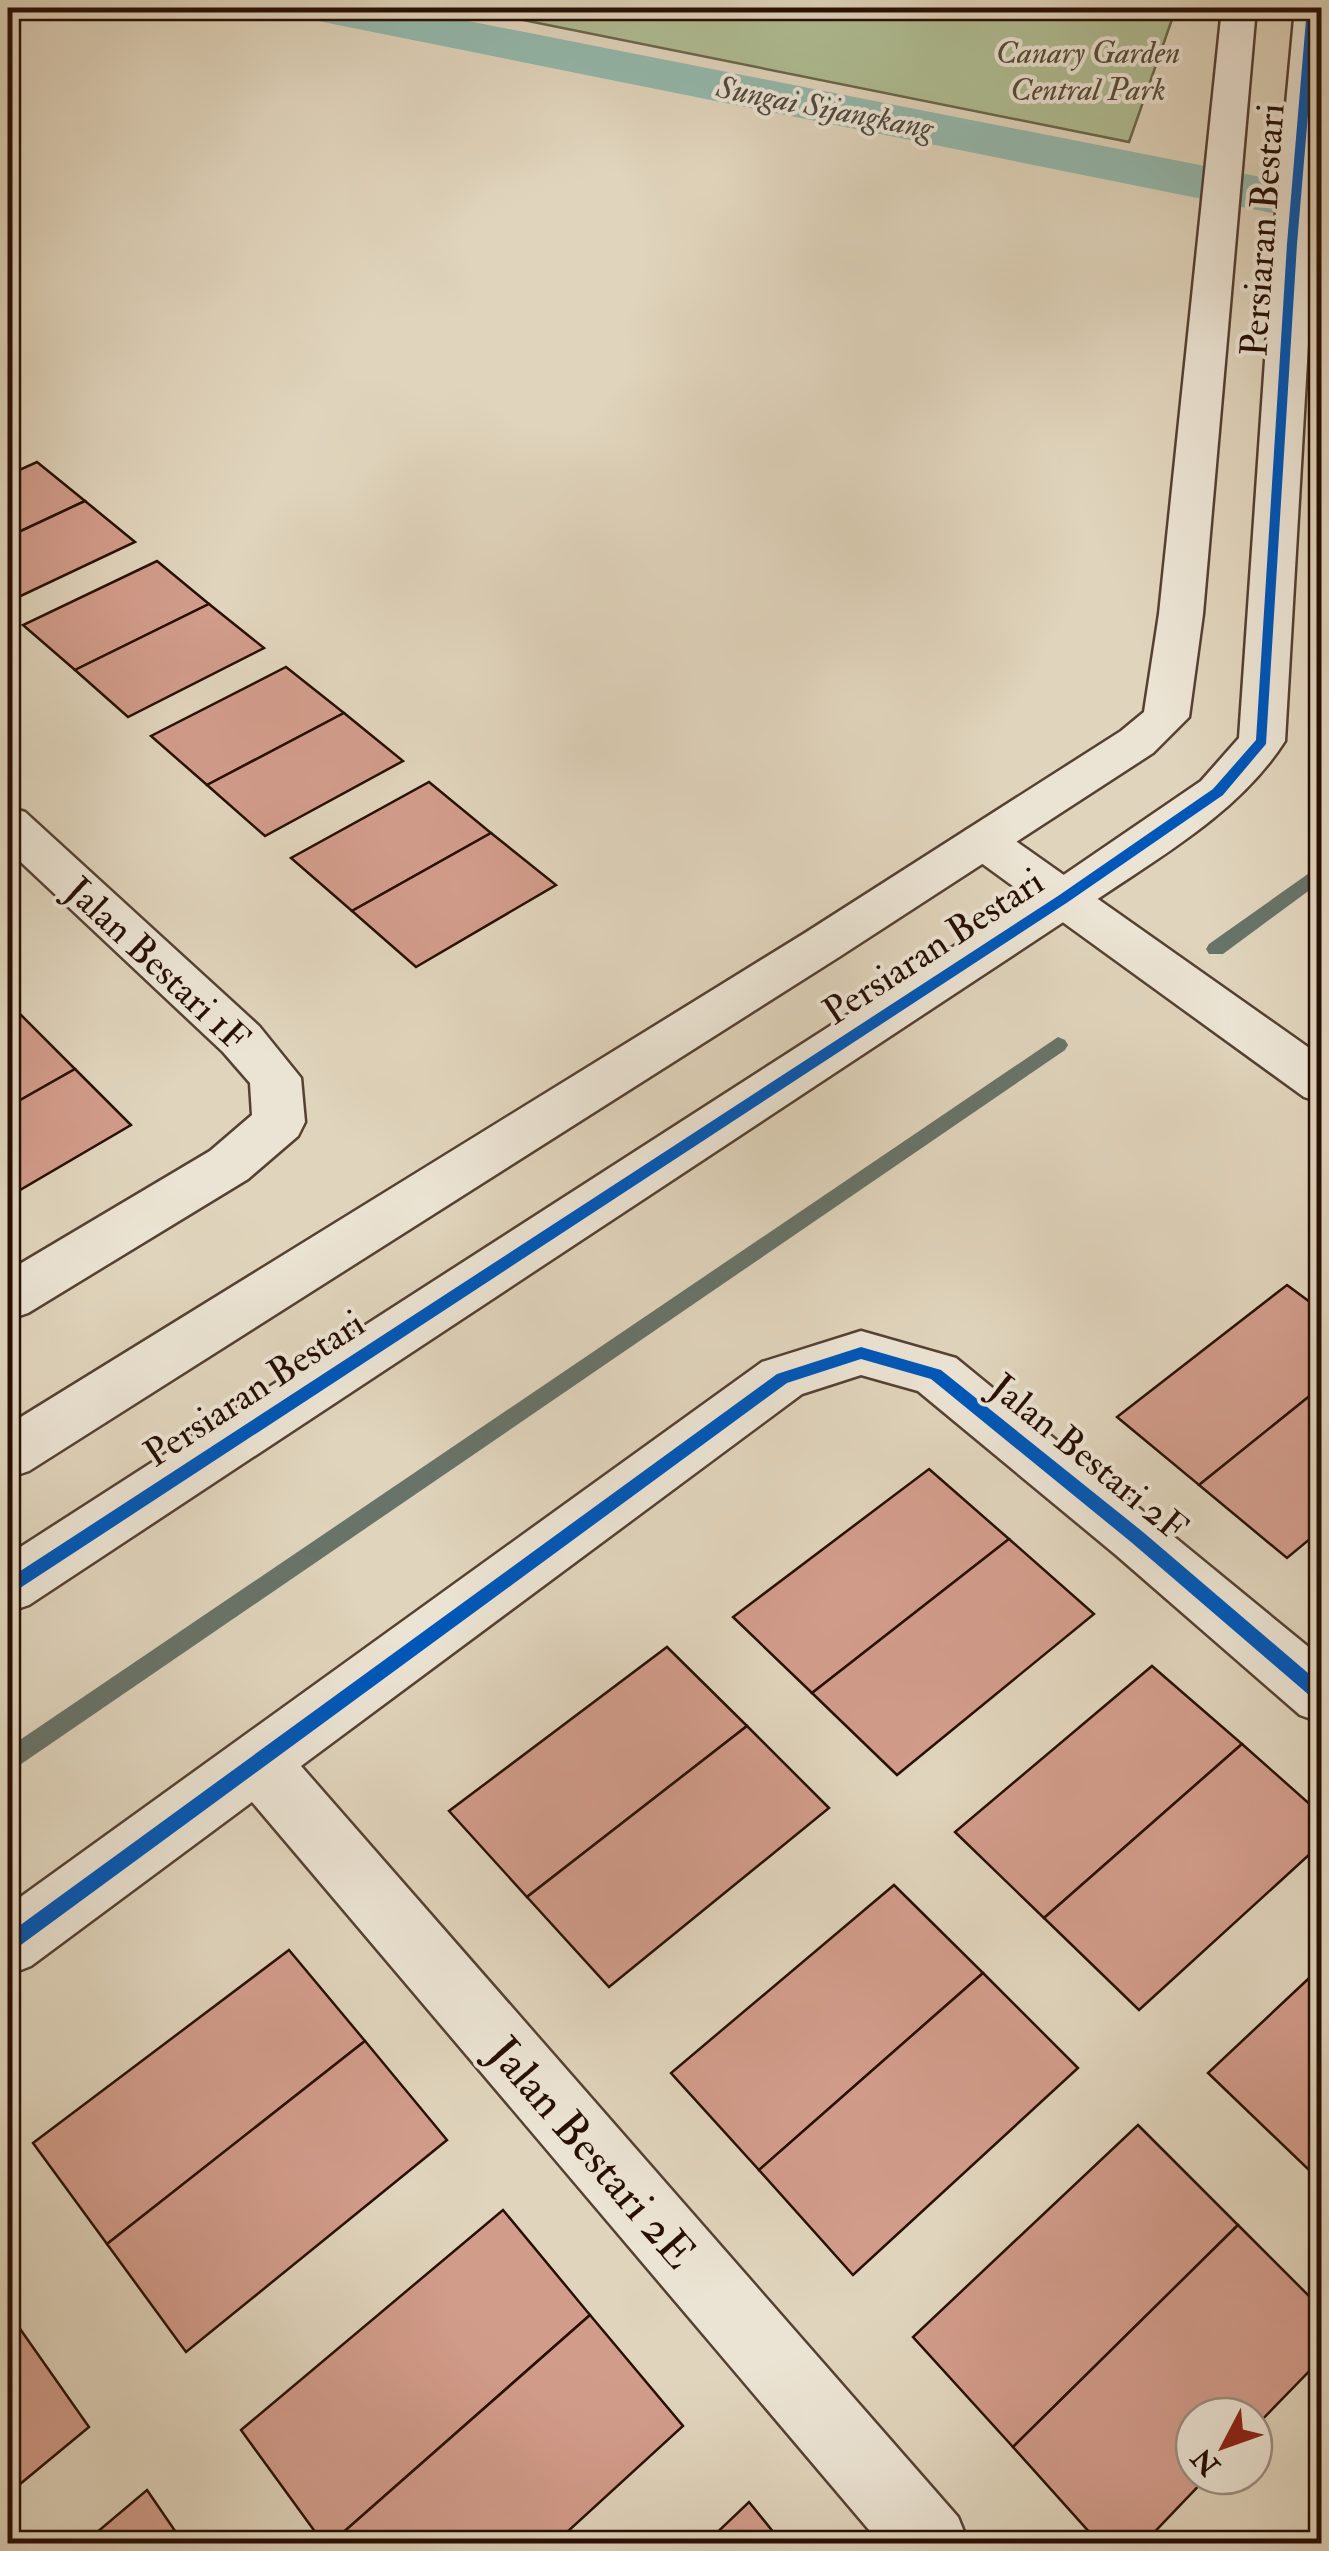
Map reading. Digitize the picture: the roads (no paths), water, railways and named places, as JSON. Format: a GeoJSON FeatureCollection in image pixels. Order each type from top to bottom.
{"type":"FeatureCollection","features":[{"type":"Feature","properties":{"kind":"street","name":"Persiaran Bestari"},"geometry":{"type":"LineString","coordinates":[[8,1454],[982,841],[1137,742],[1166,717],[1181,614],[1239,8]]}},
{"type":"Feature","properties":{"kind":"street","name":"Persiaran Bestari"},"geometry":{"type":"LineString","coordinates":[[8,1587],[1064,899],[1218,792],[1262,741],[1292,244],[1312,8]]}},
{"type":"Feature","properties":{"kind":"street","name":"Jalan Bestari 1F"},"geometry":{"type":"LineString","coordinates":[[8,823],[241,1039],[275,1078],[279,1122],[228,1164],[8,1298]]}},
{"type":"Feature","properties":{"kind":"street"},"geometry":{"type":"LineString","coordinates":[[982,841],[1322,1084]]}},
{"type":"Feature","properties":{"kind":"street","name":"Jalan Bestari 2F"},"geometry":{"type":"LineString","coordinates":[[8,1944],[782,1378],[861,1353],[936,1374],[1137,1537],[1322,1696]]}},
{"type":"Feature","properties":{"kind":"street","name":"Jalan Bestari 2E"},"geometry":{"type":"LineString","coordinates":[[256,1760],[930,2544]]}},
{"type":"Feature","properties":{"kind":"waterway","name":"Sungai Sijangkang"},"geometry":{"type":"LineString","coordinates":[[328,8],[1322,206]]}},
{"type":"Feature","properties":{"kind":"waterway"},"geometry":{"type":"LineString","coordinates":[[1216,949],[1322,871]]}},
{"type":"Feature","properties":{"kind":"waterway"},"geometry":{"type":"LineString","coordinates":[[8,1762],[1058,1045]]}},
{"type":"Feature","properties":{"kind":"park label","name":"Canary Garden Central Park"},"geometry":{"type":"Point","coordinates":[1088,70]}}]}
